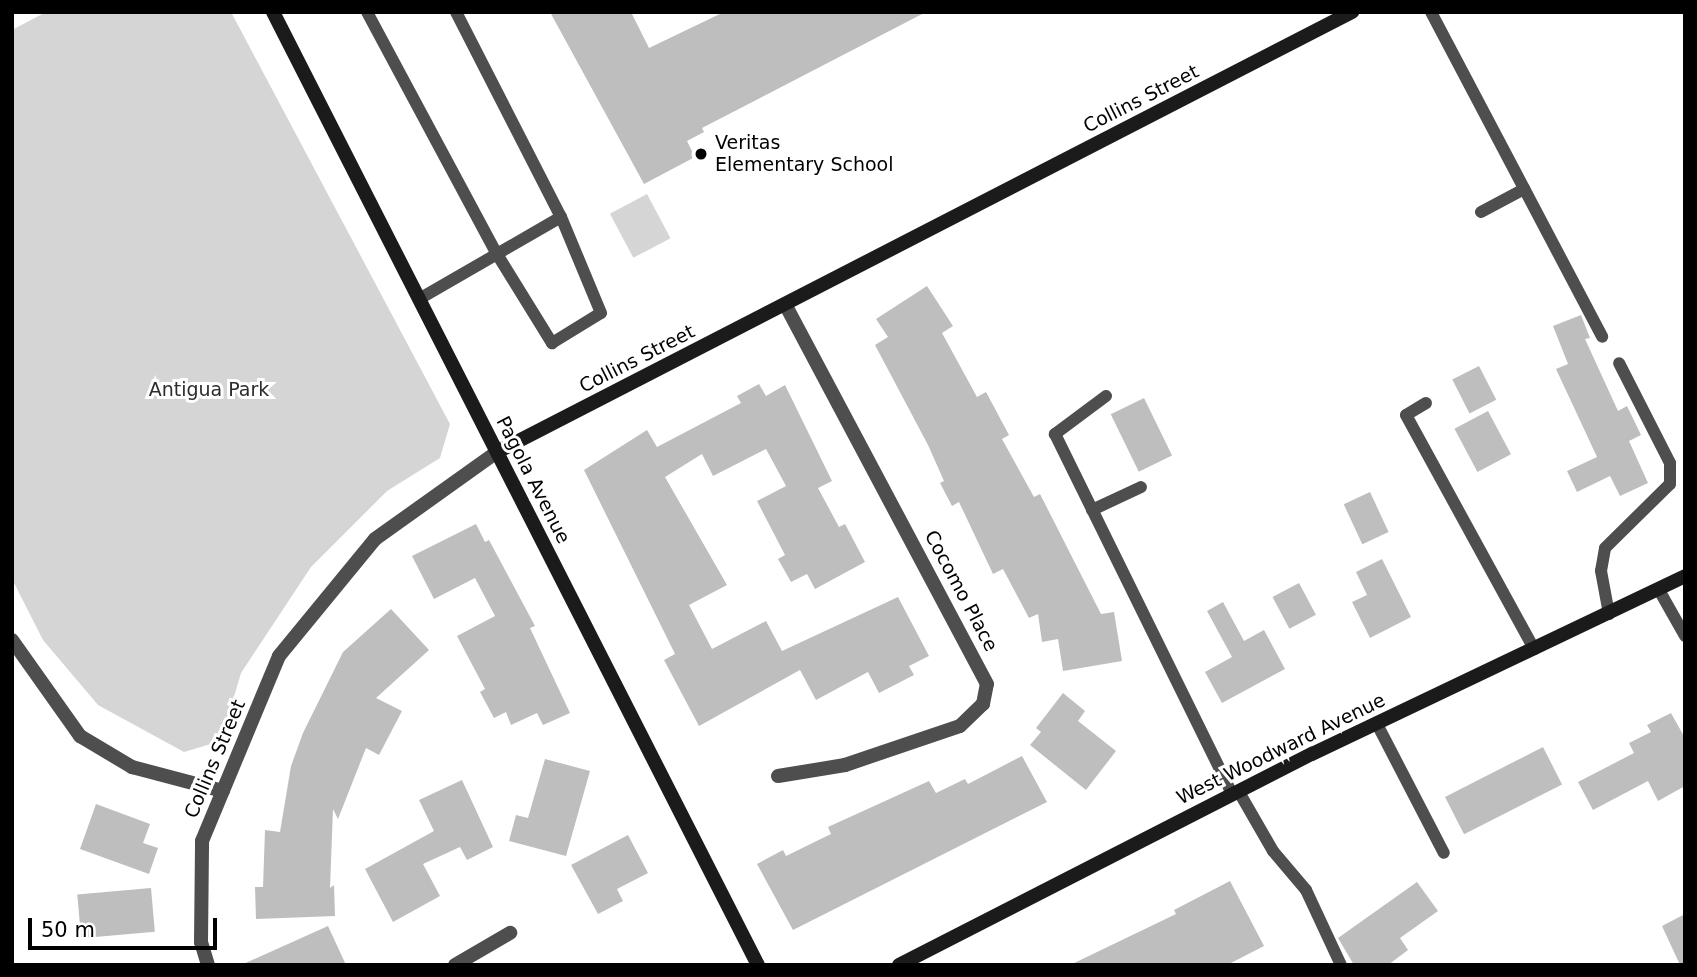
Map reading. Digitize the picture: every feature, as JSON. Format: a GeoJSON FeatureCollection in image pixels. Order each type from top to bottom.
{"type":"FeatureCollection","features":[{"type":"Feature","properties":{"kind":"street","name":"Pagola Avenue"},"geometry":{"type":"LineString","coordinates":[[273,12],[758,965]]}},
{"type":"Feature","properties":{"kind":"street","name":"Collins Street"},"geometry":{"type":"LineString","coordinates":[[208,965],[201,942],[202,841],[278,656],[376,539],[497,453],[1352,12]]}},
{"type":"Feature","properties":{"kind":"street","name":"Cocomo Place"},"geometry":{"type":"LineString","coordinates":[[778,776],[845,765],[960,726],[983,704],[987,684],[785,304]]}},
{"type":"Feature","properties":{"kind":"street","name":"West Woodward Avenue"},"geometry":{"type":"LineString","coordinates":[[899,965],[1235,793],[1685,576]]}},
{"type":"Feature","properties":{"kind":"street"},"geometry":{"type":"LineString","coordinates":[[12,640],[80,736],[132,767],[223,791]]}},
{"type":"Feature","properties":{"kind":"street"},"geometry":{"type":"LineString","coordinates":[[455,965],[510,933]]}},
{"type":"Feature","properties":{"kind":"lane"},"geometry":{"type":"LineString","coordinates":[[367,12],[497,254],[552,343],[601,313],[561,217],[456,12]]}},
{"type":"Feature","properties":{"kind":"lane"},"geometry":{"type":"LineString","coordinates":[[1431,12],[1602,338]]}},
{"type":"Feature","properties":{"kind":"lane"},"geometry":{"type":"LineString","coordinates":[[1481,212],[1524,189]]}},
{"type":"Feature","properties":{"kind":"lane"},"geometry":{"type":"LineString","coordinates":[[419,299],[561,217]]}},
{"type":"Feature","properties":{"kind":"lane"},"geometry":{"type":"LineString","coordinates":[[1609,614],[1601,572],[1605,548],[1670,484],[1670,463],[1619,363]]}},
{"type":"Feature","properties":{"kind":"lane"},"geometry":{"type":"LineString","coordinates":[[1106,396],[1055,434],[1235,793],[1273,852],[1306,890],[1341,965]]}},
{"type":"Feature","properties":{"kind":"lane"},"geometry":{"type":"LineString","coordinates":[[1426,404],[1406,415],[1534,649]]}},
{"type":"Feature","properties":{"kind":"lane"},"geometry":{"type":"LineString","coordinates":[[1092,510],[1141,487]]}},
{"type":"Feature","properties":{"kind":"lane"},"geometry":{"type":"LineString","coordinates":[[1659,590],[1685,636]]}},
{"type":"Feature","properties":{"kind":"lane"},"geometry":{"type":"LineString","coordinates":[[1377,724],[1444,853]]}},
{"type":"Feature","properties":{"kind":"green space","name":"Antigua Park"},"geometry":{"type":"Polygon","coordinates":[[[46,12],[231,12],[450,424],[440,458],[387,491],[311,567],[241,673],[221,741],[184,752],[98,705],[43,640],[12,579],[12,30],[46,12]]]}},
{"type":"Feature","properties":{"kind":"green space"},"geometry":{"type":"Polygon","coordinates":[[[647,194],[670,238],[633,258],[610,214],[647,194]]]}},
{"type":"Feature","properties":{"kind":"building"},"geometry":{"type":"Polygon","coordinates":[[[550,12],[631,12],[649,48],[724,12],[926,12],[702,128],[704,132],[687,141],[695,157],[644,184],[550,12]]]}},
{"type":"Feature","properties":{"kind":"building"},"geometry":{"type":"Polygon","coordinates":[[[927,286],[953,326],[942,333],[977,397],[986,392],[1009,435],[1002,439],[1034,497],[1040,494],[1101,614],[1114,612],[1122,661],[1063,671],[1058,639],[1042,642],[1038,614],[1029,618],[1003,569],[993,574],[959,502],[952,506],[940,483],[944,481],[928,445],[875,345],[888,337],[876,319],[927,286]]]}},
{"type":"Feature","properties":{"kind":"building"},"geometry":{"type":"Polygon","coordinates":[[[1581,315],[1590,338],[1585,339],[1618,411],[1627,406],[1641,435],[1629,441],[1648,483],[1620,496],[1610,476],[1577,492],[1567,471],[1597,457],[1556,369],[1568,364],[1553,326],[1581,315]]]}},
{"type":"Feature","properties":{"kind":"building"},"geometry":{"type":"Polygon","coordinates":[[[1479,366],[1496,400],[1470,413],[1452,380],[1479,366]]]}},
{"type":"Feature","properties":{"kind":"building"},"geometry":{"type":"Polygon","coordinates":[[[759,384],[766,396],[785,385],[832,481],[818,488],[839,527],[845,524],[865,562],[815,589],[807,574],[791,582],[778,559],[785,555],[757,501],[786,486],[766,449],[713,476],[702,454],[665,477],[727,585],[689,605],[712,649],[766,621],[782,651],[898,597],[929,656],[909,666],[914,675],[879,693],[868,672],[816,700],[800,670],[699,726],[664,660],[675,654],[584,470],[647,430],[657,447],[741,403],[737,396],[759,384]]]}},
{"type":"Feature","properties":{"kind":"building"},"geometry":{"type":"Polygon","coordinates":[[[1144,398],[1172,456],[1139,472],[1111,414],[1144,398]]]}},
{"type":"Feature","properties":{"kind":"building"},"geometry":{"type":"Polygon","coordinates":[[[1488,411],[1511,454],[1477,472],[1454,429],[1488,411]]]}},
{"type":"Feature","properties":{"kind":"building"},"geometry":{"type":"Polygon","coordinates":[[[1370,492],[1389,532],[1362,544],[1344,504],[1370,492]]]}},
{"type":"Feature","properties":{"kind":"building"},"geometry":{"type":"Polygon","coordinates":[[[476,524],[485,542],[489,540],[535,626],[530,628],[570,713],[543,725],[537,713],[511,725],[506,712],[494,718],[480,692],[485,689],[457,636],[495,616],[475,578],[434,599],[412,556],[476,524]]]}},
{"type":"Feature","properties":{"kind":"building"},"geometry":{"type":"Polygon","coordinates":[[[1382,559],[1411,617],[1370,638],[1352,602],[1367,595],[1356,572],[1382,559]]]}},
{"type":"Feature","properties":{"kind":"building"},"geometry":{"type":"Polygon","coordinates":[[[1299,583],[1316,615],[1289,629],[1273,597],[1299,583]]]}},
{"type":"Feature","properties":{"kind":"building"},"geometry":{"type":"Polygon","coordinates":[[[1223,602],[1244,641],[1264,630],[1285,669],[1222,703],[1205,672],[1232,657],[1207,611],[1223,602]]]}},
{"type":"Feature","properties":{"kind":"building"},"geometry":{"type":"Polygon","coordinates":[[[391,609],[429,650],[376,698],[402,711],[379,755],[366,748],[338,819],[333,809],[330,888],[334,885],[335,916],[256,919],[255,887],[263,887],[265,830],[280,832],[291,766],[303,733],[343,652],[391,609]]]}},
{"type":"Feature","properties":{"kind":"building"},"geometry":{"type":"Polygon","coordinates":[[[1063,693],[1085,711],[1078,721],[1116,751],[1086,790],[1030,745],[1041,732],[1036,728],[1063,693]]]}},
{"type":"Feature","properties":{"kind":"building"},"geometry":{"type":"Polygon","coordinates":[[[1671,713],[1685,738],[1685,786],[1658,801],[1648,781],[1593,810],[1578,782],[1634,753],[1629,743],[1651,732],[1647,725],[1671,713]]]}},
{"type":"Feature","properties":{"kind":"building"},"geometry":{"type":"Polygon","coordinates":[[[1543,747],[1562,784],[1464,834],[1445,797],[1543,747]]]}},
{"type":"Feature","properties":{"kind":"building"},"geometry":{"type":"Polygon","coordinates":[[[1022,756],[1047,802],[793,930],[757,864],[783,850],[786,856],[831,834],[828,827],[929,781],[936,793],[965,779],[968,784],[1022,756]]]}},
{"type":"Feature","properties":{"kind":"building"},"geometry":{"type":"Polygon","coordinates":[[[545,759],[590,771],[566,856],[509,841],[516,815],[528,818],[545,759]]]}},
{"type":"Feature","properties":{"kind":"building"},"geometry":{"type":"Polygon","coordinates":[[[462,780],[493,847],[467,860],[460,847],[423,864],[440,896],[393,922],[365,869],[434,831],[419,800],[462,780]]]}},
{"type":"Feature","properties":{"kind":"building"},"geometry":{"type":"Polygon","coordinates":[[[96,804],[150,824],[143,843],[158,848],[149,874],[80,849],[96,804]]]}},
{"type":"Feature","properties":{"kind":"building"},"geometry":{"type":"Polygon","coordinates":[[[628,835],[648,873],[617,889],[623,901],[598,914],[571,865],[628,835]]]}},
{"type":"Feature","properties":{"kind":"building"},"geometry":{"type":"Polygon","coordinates":[[[1230,881],[1264,946],[1227,965],[1070,965],[1176,914],[1174,910],[1230,881]]]}},
{"type":"Feature","properties":{"kind":"building"},"geometry":{"type":"Polygon","coordinates":[[[1417,882],[1438,911],[1400,938],[1408,950],[1388,965],[1354,965],[1338,938],[1417,882]]]}},
{"type":"Feature","properties":{"kind":"building"},"geometry":{"type":"Polygon","coordinates":[[[151,888],[155,932],[81,938],[77,894],[151,888]]]}},
{"type":"Feature","properties":{"kind":"building"},"geometry":{"type":"Polygon","coordinates":[[[1685,914],[1685,965],[1680,965],[1662,926],[1685,914]]]}},
{"type":"Feature","properties":{"kind":"building"},"geometry":{"type":"Polygon","coordinates":[[[328,926],[346,965],[241,965],[328,926]]]}},
{"type":"Feature","properties":{"kind":"place","name":"Veritas Elementary School"},"geometry":{"type":"Point","coordinates":[701,154]}}]}
